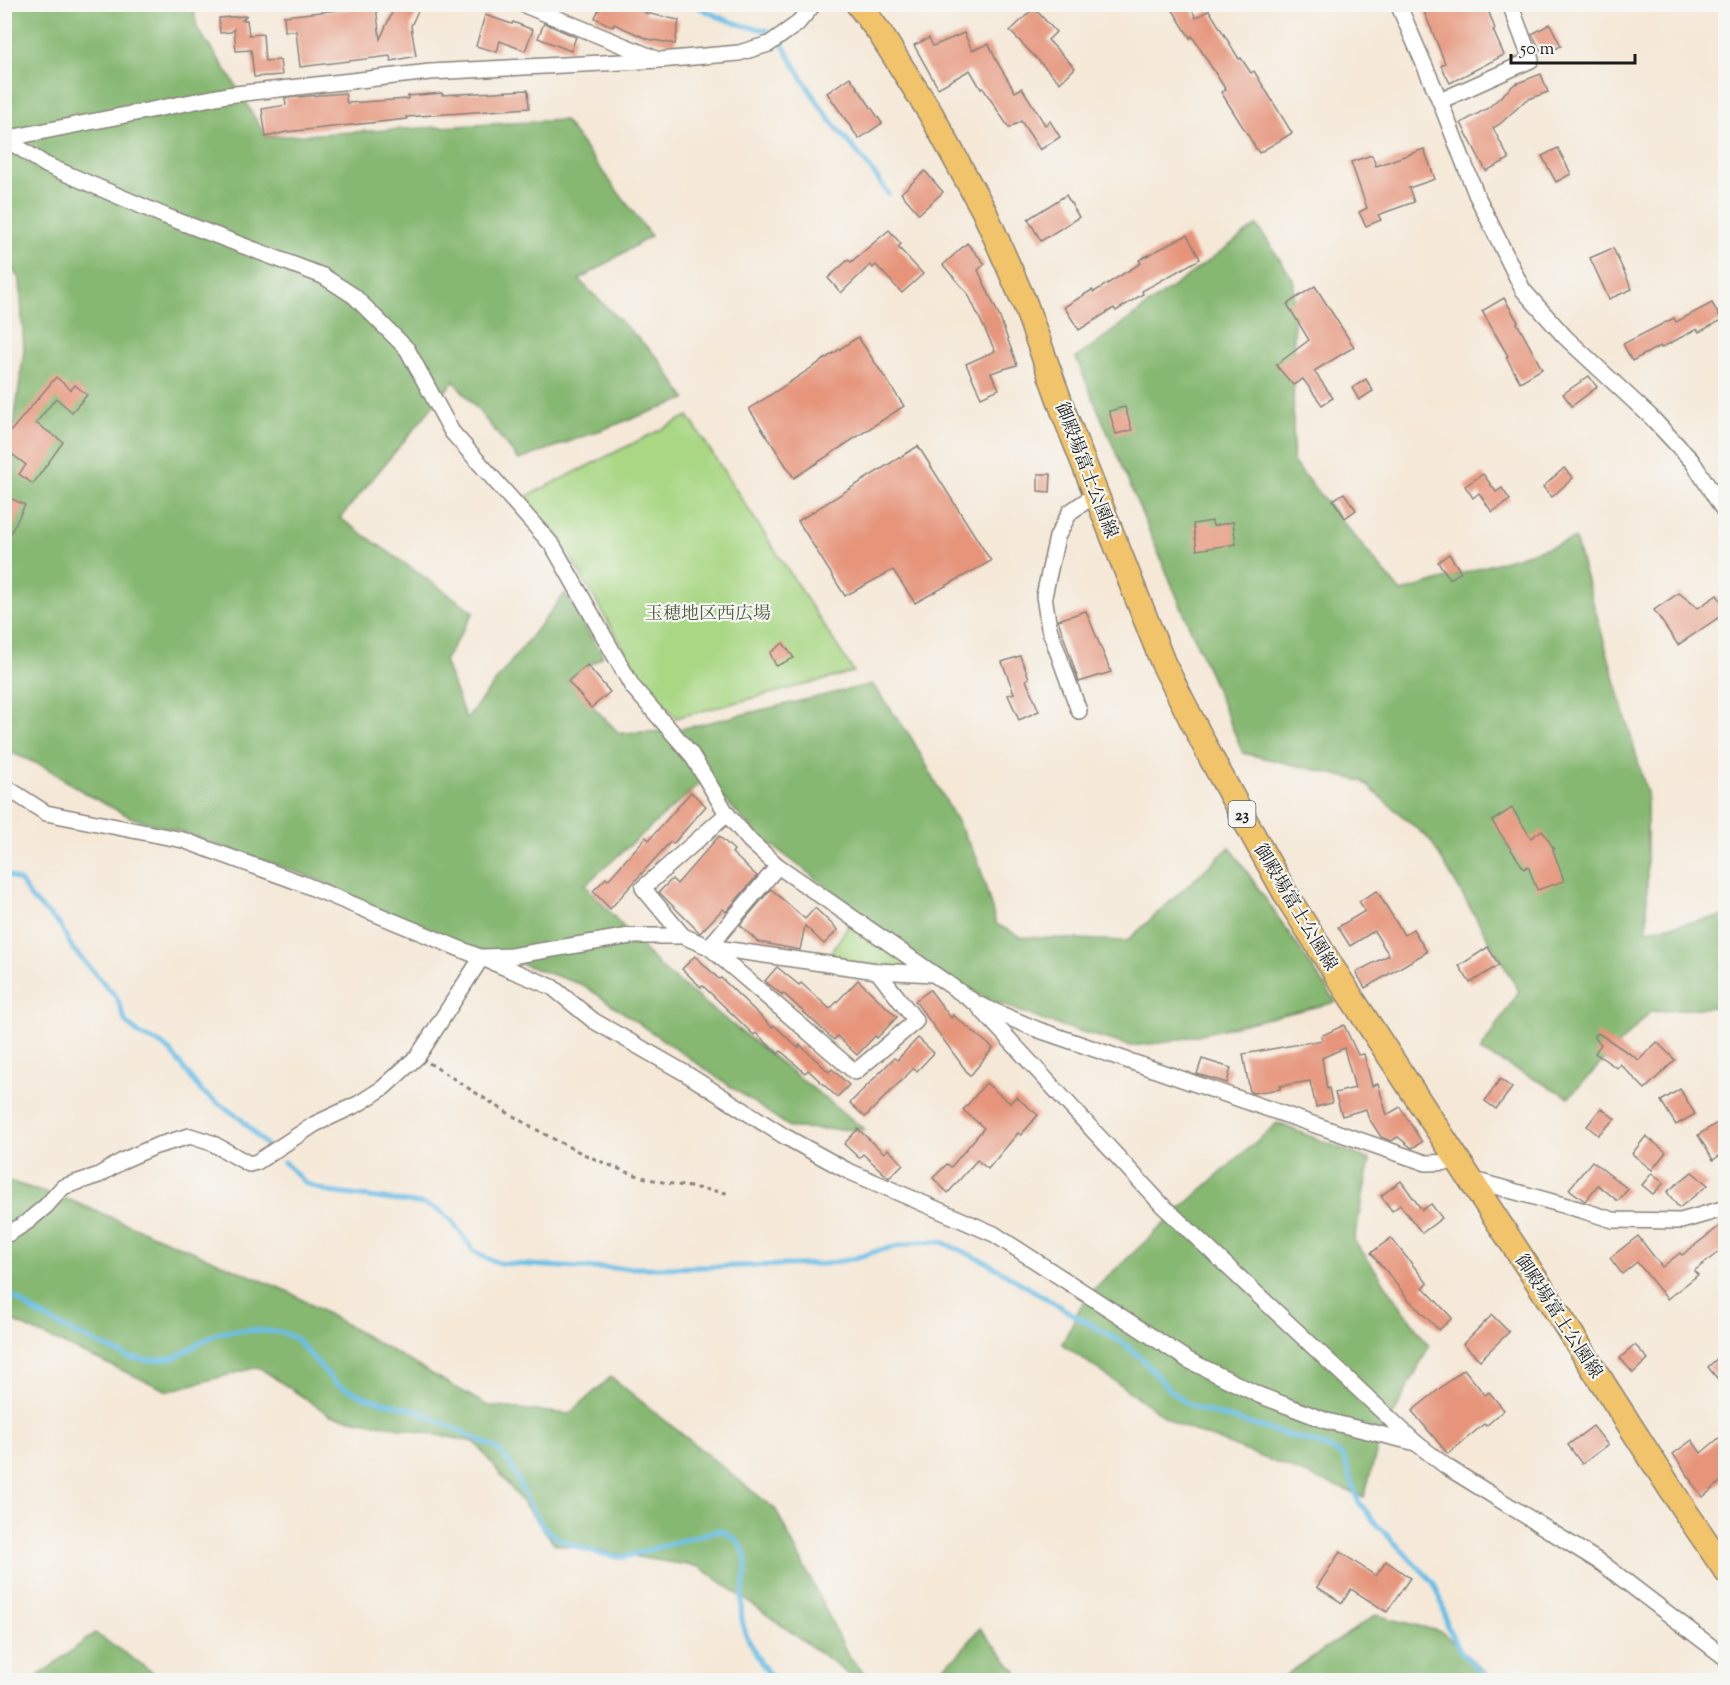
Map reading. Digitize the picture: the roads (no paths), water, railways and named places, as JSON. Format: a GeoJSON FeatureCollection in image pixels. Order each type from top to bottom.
{"type":"FeatureCollection","features":[{"type":"Feature","properties":{"kind":"main road","name":"御殿場富士公園線"},"geometry":{"type":"LineString","coordinates":[[858,4],[880,33],[931,114],[984,211],[1025,304],[1065,416],[1163,663],[1210,756],[1288,898],[1725,1571]]}},
{"type":"Feature","properties":{"kind":"street"},"geometry":{"type":"LineString","coordinates":[[522,4],[660,60]]}},
{"type":"Feature","properties":{"kind":"street"},"geometry":{"type":"LineString","coordinates":[[5,139],[227,95],[430,72],[660,60],[739,53],[769,44],[797,24],[814,4]]}},
{"type":"Feature","properties":{"kind":"street"},"geometry":{"type":"LineString","coordinates":[[1398,4],[1440,100],[1476,194],[1523,290],[1565,337],[1651,417],[1692,461],[1725,514]]}},
{"type":"Feature","properties":{"kind":"street"},"geometry":{"type":"LineString","coordinates":[[1440,100],[1530,60],[1510,4]]}},
{"type":"Feature","properties":{"kind":"street"},"geometry":{"type":"LineString","coordinates":[[5,139],[46,165],[165,216],[323,276],[354,296],[407,349],[452,432],[553,546],[632,686],[691,754],[727,814],[750,841],[778,866],[977,1004],[1036,1029],[1426,1163],[1464,1170],[1613,1220],[1681,1221],[1725,1208]]}},
{"type":"Feature","properties":{"kind":"street"},"geometry":{"type":"LineString","coordinates":[[1079,711],[1049,628],[1044,596],[1057,537],[1070,512],[1096,494]]}},
{"type":"Feature","properties":{"kind":"street"},"geometry":{"type":"LineString","coordinates":[[4,786],[46,813],[183,840],[301,884],[552,987],[594,1021],[685,1073],[784,1136],[846,1170],[994,1234],[1188,1360],[1259,1395],[1327,1421],[1416,1443]]}},
{"type":"Feature","properties":{"kind":"street"},"geometry":{"type":"LineString","coordinates":[[684,936],[643,888],[727,814]]}},
{"type":"Feature","properties":{"kind":"street"},"geometry":{"type":"LineString","coordinates":[[709,947],[778,866]]}},
{"type":"Feature","properties":{"kind":"street"},"geometry":{"type":"LineString","coordinates":[[482,957],[511,956],[630,936],[684,936],[709,947],[876,971],[933,974]]}},
{"type":"Feature","properties":{"kind":"street"},"geometry":{"type":"LineString","coordinates":[[709,947],[855,1072],[916,1021],[876,971]]}},
{"type":"Feature","properties":{"kind":"street"},"geometry":{"type":"LineString","coordinates":[[4,1234],[10,1233],[40,1211],[63,1187],[99,1175],[124,1160],[156,1146],[190,1136],[212,1143],[249,1164],[257,1162],[315,1124],[358,1104],[383,1088],[418,1056],[482,957]]}},
{"type":"Feature","properties":{"kind":"street"},"geometry":{"type":"LineString","coordinates":[[977,1004],[1162,1205],[1416,1443],[1447,1467],[1603,1564],[1725,1658]]}},
{"type":"Feature","properties":{"kind":"waterway"},"geometry":{"type":"LineString","coordinates":[[693,4],[729,21],[767,30]]}},
{"type":"Feature","properties":{"kind":"waterway"},"geometry":{"type":"LineString","coordinates":[[781,42],[821,108],[888,194]]}},
{"type":"Feature","properties":{"kind":"waterway"},"geometry":{"type":"LineString","coordinates":[[4,873],[21,882],[31,898],[60,925],[73,949],[117,998],[126,1023],[141,1035],[161,1044],[171,1052],[202,1092],[240,1118],[266,1145]]}},
{"type":"Feature","properties":{"kind":"waterway"},"geometry":{"type":"LineString","coordinates":[[284,1162],[305,1183],[329,1192],[423,1204],[439,1210],[451,1220],[474,1251],[499,1263],[578,1268],[824,1264],[919,1242],[942,1242],[986,1262],[1123,1343],[1186,1403],[1202,1410],[1312,1442],[1335,1451],[1344,1458],[1358,1501],[1378,1526],[1433,1582],[1440,1597],[1448,1628],[1461,1652],[1489,1680]]}},
{"type":"Feature","properties":{"kind":"waterway"},"geometry":{"type":"LineString","coordinates":[[4,1290],[33,1311],[66,1329],[130,1358],[160,1360],[176,1357],[223,1332],[248,1330],[281,1332],[295,1338],[336,1384],[368,1398],[415,1410],[494,1447],[508,1462],[532,1509],[545,1528],[556,1537],[585,1549],[624,1557],[719,1530],[741,1546],[746,1568],[741,1606],[743,1627],[754,1651],[774,1680]]}},
{"type":"Feature","properties":{"kind":"park label","name":"玉穂地区西広場"},"geometry":{"type":"Point","coordinates":[708,613]}}]}
